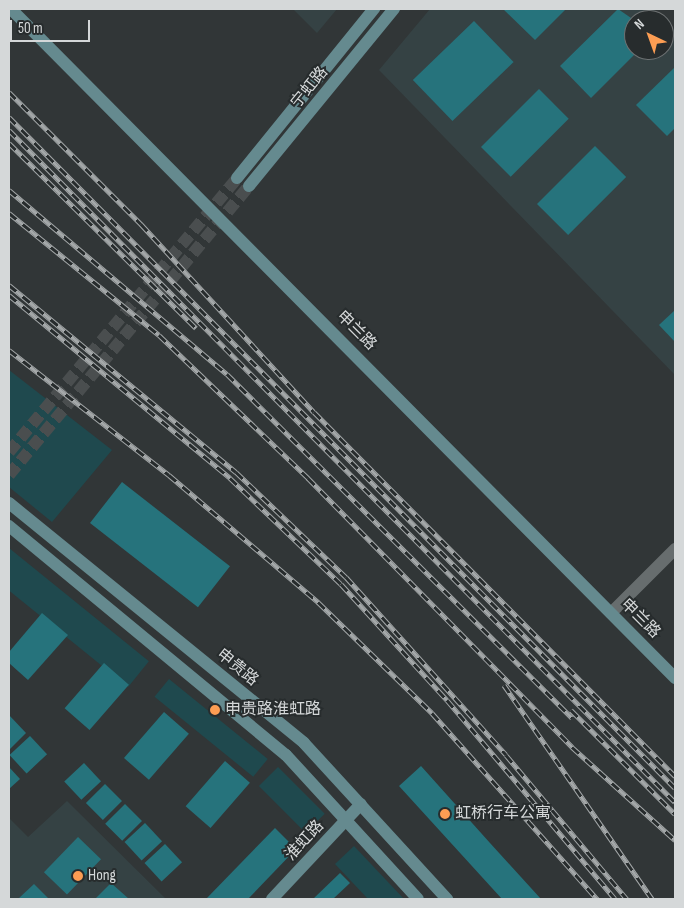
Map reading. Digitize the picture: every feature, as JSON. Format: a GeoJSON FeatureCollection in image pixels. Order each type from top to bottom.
{"type":"FeatureCollection","features":[{"type":"Feature","properties":{"kind":"main road","name":"申兰路"},"geometry":{"type":"LineString","coordinates":[[11,9],[675,678]]}},
{"type":"Feature","properties":{"kind":"main road","name":"宁虹路"},"geometry":{"type":"LineString","coordinates":[[238,178],[374,9]]}},
{"type":"Feature","properties":{"kind":"main road","name":"宁虹路"},"geometry":{"type":"LineString","coordinates":[[249,186],[394,9]]}},
{"type":"Feature","properties":{"kind":"main road","name":"申贵路"},"geometry":{"type":"LineString","coordinates":[[9,503],[304,744],[447,899]]}},
{"type":"Feature","properties":{"kind":"main road"},"geometry":{"type":"LineString","coordinates":[[9,526],[286,755],[418,899]]}},
{"type":"Feature","properties":{"kind":"main road","name":"淮虹路"},"geometry":{"type":"LineString","coordinates":[[272,899],[361,804]]}},
{"type":"Feature","properties":{"kind":"street"},"geometry":{"type":"LineString","coordinates":[[611,612],[675,549]]}},
{"type":"Feature","properties":{"kind":"shaded area"},"geometry":{"type":"Polygon","coordinates":[[[293,9],[337,9],[317,33],[293,9]]]}},
{"type":"Feature","properties":{"kind":"shaded area"},"geometry":{"type":"Polygon","coordinates":[[[430,9],[653,9],[624,10],[624,60],[674,60],[675,31],[675,375],[379,70],[430,9]]]}},
{"type":"Feature","properties":{"kind":"shaded area"},"geometry":{"type":"Polygon","coordinates":[[[9,370],[112,450],[52,522],[9,487],[9,370]]]}},
{"type":"Feature","properties":{"kind":"shaded area"},"geometry":{"type":"Polygon","coordinates":[[[9,548],[149,661],[128,687],[9,590],[9,548]]]}},
{"type":"Feature","properties":{"kind":"shaded area"},"geometry":{"type":"Polygon","coordinates":[[[169,679],[268,759],[253,777],[155,697],[169,679]]]}},
{"type":"Feature","properties":{"kind":"shaded area"},"geometry":{"type":"Polygon","coordinates":[[[278,767],[325,814],[306,833],[259,786],[278,767]]]}},
{"type":"Feature","properties":{"kind":"shaded area"},"geometry":{"type":"Polygon","coordinates":[[[67,801],[166,899],[9,899],[9,818],[28,837],[67,801]]]}},
{"type":"Feature","properties":{"kind":"shaded area"},"geometry":{"type":"Polygon","coordinates":[[[354,846],[404,899],[368,899],[335,864],[354,846]]]}},
{"type":"Feature","properties":{"kind":"building"},"geometry":{"type":"Polygon","coordinates":[[[503,9],[566,9],[535,40],[503,9]]]}},
{"type":"Feature","properties":{"kind":"building"},"geometry":{"type":"Polygon","coordinates":[[[618,9],[624,13],[624,60],[629,60],[591,98],[560,66],[618,9]]]}},
{"type":"Feature","properties":{"kind":"building"},"geometry":{"type":"Polygon","coordinates":[[[474,21],[514,62],[452,121],[413,80],[474,21]]]}},
{"type":"Feature","properties":{"kind":"building"},"geometry":{"type":"Polygon","coordinates":[[[675,67],[675,128],[667,136],[636,105],[675,67]]]}},
{"type":"Feature","properties":{"kind":"building"},"geometry":{"type":"Polygon","coordinates":[[[539,89],[569,119],[511,177],[481,147],[539,89]]]}},
{"type":"Feature","properties":{"kind":"building"},"geometry":{"type":"Polygon","coordinates":[[[595,146],[626,177],[568,235],[537,204],[595,146]]]}},
{"type":"Feature","properties":{"kind":"building"},"geometry":{"type":"Polygon","coordinates":[[[675,310],[675,342],[659,325],[675,310]]]}},
{"type":"Feature","properties":{"kind":"building"},"geometry":{"type":"Polygon","coordinates":[[[122,482],[230,566],[198,607],[90,523],[122,482]]]}},
{"type":"Feature","properties":{"kind":"building"},"geometry":{"type":"Polygon","coordinates":[[[42,613],[68,635],[28,680],[9,663],[9,652],[42,613]]]}},
{"type":"Feature","properties":{"kind":"building"},"geometry":{"type":"Polygon","coordinates":[[[104,663],[129,685],[90,730],[65,708],[104,663]]]}},
{"type":"Feature","properties":{"kind":"building"},"geometry":{"type":"Polygon","coordinates":[[[164,712],[189,734],[149,780],[124,758],[164,712]]]}},
{"type":"Feature","properties":{"kind":"building"},"geometry":{"type":"Polygon","coordinates":[[[9,715],[26,733],[9,750],[9,715]]]}},
{"type":"Feature","properties":{"kind":"building"},"geometry":{"type":"Polygon","coordinates":[[[30,736],[47,754],[27,773],[10,755],[30,736]]]}},
{"type":"Feature","properties":{"kind":"building"},"geometry":{"type":"Polygon","coordinates":[[[225,761],[250,783],[211,828],[186,806],[225,761]]]}},
{"type":"Feature","properties":{"kind":"building"},"geometry":{"type":"Polygon","coordinates":[[[84,763],[101,781],[81,800],[64,781],[84,763]]]}},
{"type":"Feature","properties":{"kind":"building","name":"虹桥行车公寓"},"geometry":{"type":"Polygon","coordinates":[[[421,766],[541,899],[502,899],[399,786],[421,766]]]}},
{"type":"Feature","properties":{"kind":"building"},"geometry":{"type":"Polygon","coordinates":[[[9,767],[20,779],[9,789],[9,767]]]}},
{"type":"Feature","properties":{"kind":"building"},"geometry":{"type":"Polygon","coordinates":[[[105,784],[122,801],[103,820],[86,803],[105,784]]]}},
{"type":"Feature","properties":{"kind":"building"},"geometry":{"type":"Polygon","coordinates":[[[125,804],[142,821],[122,841],[105,824],[125,804]]]}},
{"type":"Feature","properties":{"kind":"building"},"geometry":{"type":"Polygon","coordinates":[[[145,823],[162,841],[142,860],[125,842],[145,823]]]}},
{"type":"Feature","properties":{"kind":"building"},"geometry":{"type":"Polygon","coordinates":[[[275,828],[296,849],[248,899],[206,899],[275,828]]]}},
{"type":"Feature","properties":{"kind":"building"},"geometry":{"type":"Polygon","coordinates":[[[78,837],[101,859],[67,894],[44,872],[78,837]]]}},
{"type":"Feature","properties":{"kind":"building"},"geometry":{"type":"Polygon","coordinates":[[[165,844],[182,862],[162,881],[145,863],[165,844]]]}},
{"type":"Feature","properties":{"kind":"building"},"geometry":{"type":"Polygon","coordinates":[[[340,873],[350,883],[333,899],[313,899],[340,873]]]}},
{"type":"Feature","properties":{"kind":"building"},"geometry":{"type":"Polygon","coordinates":[[[111,883],[129,899],[95,899],[111,883]]]}},
{"type":"Feature","properties":{"kind":"building"},"geometry":{"type":"Polygon","coordinates":[[[34,884],[49,899],[18,899],[34,884]]]}},
{"type":"Feature","properties":{"kind":"tunnel"},"geometry":{"type":"LineString","coordinates":[[9,452],[237,178]]}},
{"type":"Feature","properties":{"kind":"tunnel"},"geometry":{"type":"LineString","coordinates":[[9,475],[249,186]]}},
{"type":"Feature","properties":{"kind":"railway"},"geometry":{"type":"LineString","coordinates":[[9,92],[141,224],[314,412],[675,776]]}},
{"type":"Feature","properties":{"kind":"railway"},"geometry":{"type":"LineString","coordinates":[[9,117],[675,788]]}},
{"type":"Feature","properties":{"kind":"railway"},"geometry":{"type":"LineString","coordinates":[[9,130],[675,802]]}},
{"type":"Feature","properties":{"kind":"railway"},"geometry":{"type":"LineString","coordinates":[[9,143],[196,328]]}},
{"type":"Feature","properties":{"kind":"railway"},"geometry":{"type":"LineString","coordinates":[[9,190],[227,374],[572,718]]}},
{"type":"Feature","properties":{"kind":"railway"},"geometry":{"type":"LineString","coordinates":[[9,213],[159,335],[308,478],[572,747],[675,840]]}},
{"type":"Feature","properties":{"kind":"railway"},"geometry":{"type":"LineString","coordinates":[[9,285],[236,472],[346,577],[506,755],[627,899]]}},
{"type":"Feature","properties":{"kind":"railway"},"geometry":{"type":"LineString","coordinates":[[9,295],[230,478],[341,584],[447,700],[615,899]]}},
{"type":"Feature","properties":{"kind":"railway"},"geometry":{"type":"LineString","coordinates":[[9,350],[169,475],[318,602],[432,713],[597,899]]}},
{"type":"Feature","properties":{"kind":"railway"},"geometry":{"type":"LineString","coordinates":[[504,685],[652,899]]}},
{"type":"Feature","properties":{"kind":"railway"},"geometry":{"type":"LineString","coordinates":[[571,710],[675,814]]}},
{"type":"Feature","properties":{"kind":"place","name":"申贵路淮虹路"},"geometry":{"type":"Point","coordinates":[215,710]}},
{"type":"Feature","properties":{"kind":"place","name":"虹桥行车公寓"},"geometry":{"type":"Point","coordinates":[445,814]}},
{"type":"Feature","properties":{"kind":"place","name":"Hong"},"geometry":{"type":"Point","coordinates":[78,876]}}]}
